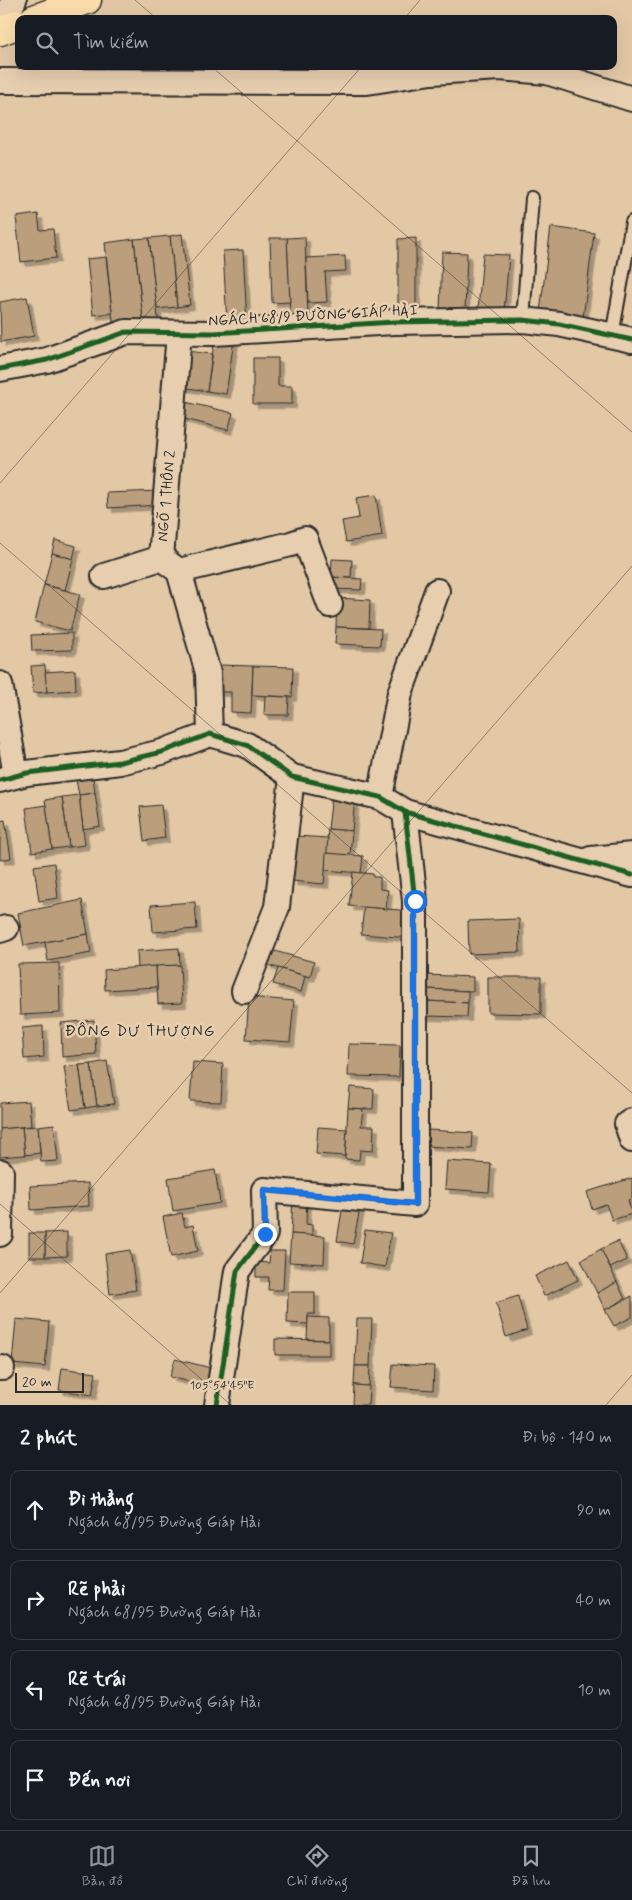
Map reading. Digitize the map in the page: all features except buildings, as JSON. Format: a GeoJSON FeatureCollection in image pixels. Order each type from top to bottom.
{"type":"FeatureCollection","features":[{"type":"Feature","properties":{"kind":"highway"},"geometry":{"type":"LineString","coordinates":[[45,15],[87,0]]}},
{"type":"Feature","properties":{"kind":"highway"},"geometry":{"type":"LineString","coordinates":[[0,31],[15,25]]}},
{"type":"Feature","properties":{"kind":"street"},"geometry":{"type":"LineString","coordinates":[[0,27],[14,0]]}},
{"type":"Feature","properties":{"kind":"street"},"geometry":{"type":"LineString","coordinates":[[0,81],[367,82],[431,72],[466,70]]}},
{"type":"Feature","properties":{"kind":"street"},"geometry":{"type":"LineString","coordinates":[[523,70],[546,72],[632,98]]}},
{"type":"Feature","properties":{"kind":"street","name":"NGÁCH 68/9 ĐƯỜNG GIÁP HẢI"},"geometry":{"type":"LineString","coordinates":[[0,369],[47,360],[126,332],[214,333],[394,322],[523,320],[559,324],[622,338]]}},
{"type":"Feature","properties":{"kind":"street","name":"NGÕ 1 THÔN 2"},"geometry":{"type":"LineString","coordinates":[[170,564],[179,333]]}},
{"type":"Feature","properties":{"kind":"street"},"geometry":{"type":"LineString","coordinates":[[104,576],[291,544],[305,539],[330,605]]}},
{"type":"Feature","properties":{"kind":"street"},"geometry":{"type":"LineString","coordinates":[[170,564],[208,673],[210,734]]}},
{"type":"Feature","properties":{"kind":"street"},"geometry":{"type":"LineString","coordinates":[[380,797],[400,693],[437,591]]}},
{"type":"Feature","properties":{"kind":"street"},"geometry":{"type":"LineString","coordinates":[[0,684],[8,777],[120,762],[162,752],[210,734],[247,745],[292,777],[380,797],[405,812],[579,860],[632,858]]}},
{"type":"Feature","properties":{"kind":"street"},"geometry":{"type":"LineString","coordinates":[[244,991],[277,907],[292,777]]}},
{"type":"Feature","properties":{"kind":"street"},"geometry":{"type":"LineString","coordinates":[[217,1405],[237,1271],[265,1234],[264,1190],[415,1204],[415,901],[405,812]]}},
{"type":"Feature","properties":{"kind":"street"},"geometry":{"type":"LineString","coordinates":[[632,1121],[627,1124],[632,1140]]}},
{"type":"Feature","properties":{"kind":"street"},"geometry":{"type":"LineString","coordinates":[[0,1172],[0,1234]]}},
{"type":"Feature","properties":{"kind":"lane"},"geometry":{"type":"LineString","coordinates":[[523,320],[532,198]]}},
{"type":"Feature","properties":{"kind":"lane"},"geometry":{"type":"LineString","coordinates":[[622,338],[632,222]]}},
{"type":"Feature","properties":{"kind":"cycle path"},"geometry":{"type":"LineString","coordinates":[[0,369],[47,360],[126,332],[214,333],[394,322],[523,320],[559,324],[632,340]]}},
{"type":"Feature","properties":{"kind":"cycle path"},"geometry":{"type":"LineString","coordinates":[[0,780],[27,773],[120,762],[162,752],[210,734],[247,745],[292,777],[380,797],[405,812],[632,875]]}},
{"type":"Feature","properties":{"kind":"cycle path"},"geometry":{"type":"LineString","coordinates":[[217,1405],[237,1271],[265,1234],[264,1190],[415,1204],[415,901],[405,812]]}},
{"type":"Feature","properties":{"kind":"district","name":"ĐÔNG DƯ THƯỢNG"},"geometry":{"type":"Point","coordinates":[140,1030]}},
{"type":"Feature","properties":{"kind":"route"},"geometry":{"type":"LineString","coordinates":[[265,1234],[264,1190],[415,1204],[415,901]]}}]}
